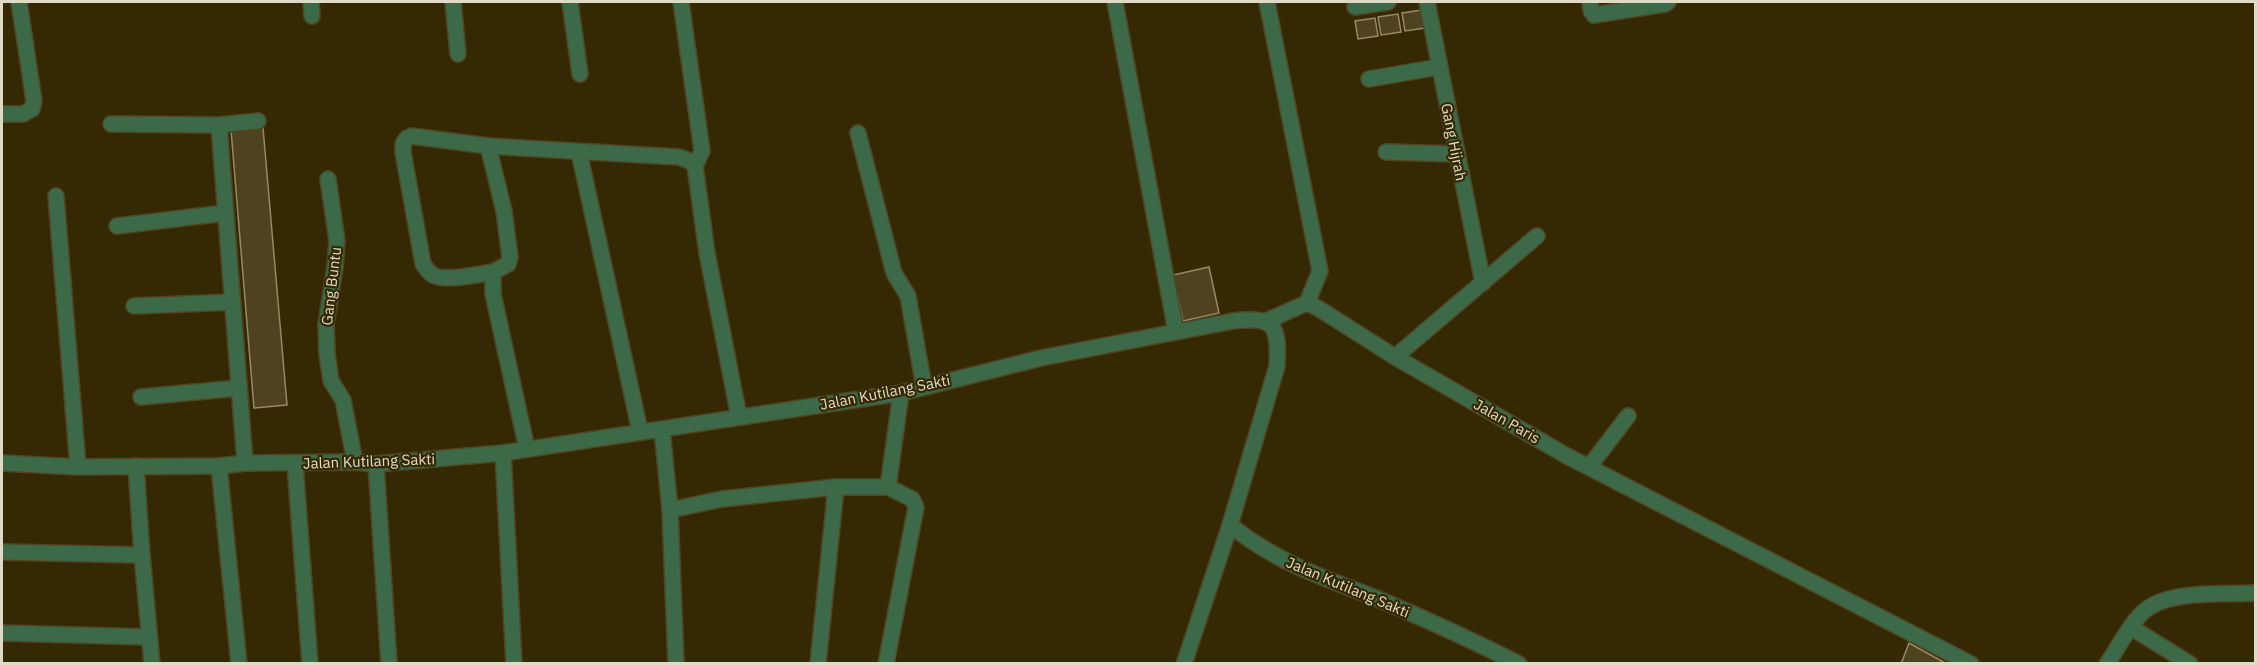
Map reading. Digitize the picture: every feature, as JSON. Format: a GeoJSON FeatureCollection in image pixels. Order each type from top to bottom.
{"type":"FeatureCollection","features":[{"type":"Feature","properties":{"kind":"street"},"geometry":{"type":"LineString","coordinates":[[2,114],[23,114],[32,109],[34,101],[19,2]]}},
{"type":"Feature","properties":{"kind":"street"},"geometry":{"type":"LineString","coordinates":[[453,2],[458,54]]}},
{"type":"Feature","properties":{"kind":"street"},"geometry":{"type":"LineString","coordinates":[[570,2],[580,74]]}},
{"type":"Feature","properties":{"kind":"street"},"geometry":{"type":"LineString","coordinates":[[681,2],[702,151],[695,166],[707,253],[739,417]]}},
{"type":"Feature","properties":{"kind":"street"},"geometry":{"type":"LineString","coordinates":[[1115,2],[1176,332]]}},
{"type":"Feature","properties":{"kind":"street"},"geometry":{"type":"LineString","coordinates":[[1184,663],[1230,525],[1277,366],[1278,342],[1275,330],[1266,321],[1307,303],[1320,271],[1267,2]]}},
{"type":"Feature","properties":{"kind":"street"},"geometry":{"type":"LineString","coordinates":[[1355,8],[1388,2]]}},
{"type":"Feature","properties":{"kind":"street","name":"Gang Hijrah"},"geometry":{"type":"LineString","coordinates":[[1427,2],[1483,283]]}},
{"type":"Feature","properties":{"kind":"street"},"geometry":{"type":"LineString","coordinates":[[1590,2],[1594,15],[1668,2]]}},
{"type":"Feature","properties":{"kind":"street"},"geometry":{"type":"LineString","coordinates":[[1370,79],[1439,67]]}},
{"type":"Feature","properties":{"kind":"street"},"geometry":{"type":"LineString","coordinates":[[111,124],[219,125],[258,122]]}},
{"type":"Feature","properties":{"kind":"street"},"geometry":{"type":"LineString","coordinates":[[219,125],[245,463]]}},
{"type":"Feature","properties":{"kind":"street"},"geometry":{"type":"LineString","coordinates":[[858,133],[894,273],[909,296],[924,387]]}},
{"type":"Feature","properties":{"kind":"street"},"geometry":{"type":"LineString","coordinates":[[488,146],[504,211],[510,257],[508,264],[493,272],[442,278],[434,276],[423,264],[403,152],[403,144],[407,138],[412,136],[488,146],[678,157],[690,161],[695,166]]}},
{"type":"Feature","properties":{"kind":"street"},"geometry":{"type":"LineString","coordinates":[[579,152],[640,431]]}},
{"type":"Feature","properties":{"kind":"street"},"geometry":{"type":"LineString","coordinates":[[1386,152],[1456,154]]}},
{"type":"Feature","properties":{"kind":"street","name":"Gang Buntu"},"geometry":{"type":"LineString","coordinates":[[328,179],[337,241],[326,324],[327,354],[331,381],[343,400],[355,462]]}},
{"type":"Feature","properties":{"kind":"street"},"geometry":{"type":"LineString","coordinates":[[56,196],[78,467]]}},
{"type":"Feature","properties":{"kind":"street"},"geometry":{"type":"LineString","coordinates":[[117,226],[225,213]]}},
{"type":"Feature","properties":{"kind":"street"},"geometry":{"type":"LineString","coordinates":[[1395,357],[1536,236]]}},
{"type":"Feature","properties":{"kind":"street"},"geometry":{"type":"LineString","coordinates":[[493,272],[493,294],[527,449]]}},
{"type":"Feature","properties":{"kind":"street"},"geometry":{"type":"LineString","coordinates":[[134,306],[233,302]]}},
{"type":"Feature","properties":{"kind":"street","name":"Jalan Paris"},"geometry":{"type":"LineString","coordinates":[[1307,303],[1395,357],[1589,467],[1971,663]]}},
{"type":"Feature","properties":{"kind":"street","name":"Jalan Kutilang Sakti"},"geometry":{"type":"LineString","coordinates":[[2,463],[78,467],[219,466],[245,463],[355,462],[376,464],[503,453],[901,393],[1041,358],[1233,321],[1251,319],[1266,321]]}},
{"type":"Feature","properties":{"kind":"street"},"geometry":{"type":"LineString","coordinates":[[141,397],[239,388]]}},
{"type":"Feature","properties":{"kind":"street"},"geometry":{"type":"LineString","coordinates":[[888,487],[901,393]]}},
{"type":"Feature","properties":{"kind":"street"},"geometry":{"type":"LineString","coordinates":[[1589,467],[1628,416]]}},
{"type":"Feature","properties":{"kind":"street"},"geometry":{"type":"LineString","coordinates":[[662,430],[670,510],[676,663]]}},
{"type":"Feature","properties":{"kind":"street"},"geometry":{"type":"LineString","coordinates":[[503,453],[514,663]]}},
{"type":"Feature","properties":{"kind":"street"},"geometry":{"type":"LineString","coordinates":[[295,464],[310,663]]}},
{"type":"Feature","properties":{"kind":"street"},"geometry":{"type":"LineString","coordinates":[[376,464],[390,663]]}},
{"type":"Feature","properties":{"kind":"street"},"geometry":{"type":"LineString","coordinates":[[136,466],[152,663]]}},
{"type":"Feature","properties":{"kind":"street"},"geometry":{"type":"LineString","coordinates":[[219,466],[239,663]]}},
{"type":"Feature","properties":{"kind":"street"},"geometry":{"type":"LineString","coordinates":[[818,663],[836,487]]}},
{"type":"Feature","properties":{"kind":"street"},"geometry":{"type":"LineString","coordinates":[[670,510],[722,499],[836,487],[888,487],[912,499],[916,507],[886,663]]}},
{"type":"Feature","properties":{"kind":"street","name":"Jalan Kutilang Sakti"},"geometry":{"type":"LineString","coordinates":[[1230,525],[1248,539],[1302,570],[1384,602],[1520,663]]}},
{"type":"Feature","properties":{"kind":"street"},"geometry":{"type":"LineString","coordinates":[[2,552],[142,555]]}},
{"type":"Feature","properties":{"kind":"street"},"geometry":{"type":"LineString","coordinates":[[2107,663],[2142,613],[2156,603],[2174,597],[2256,593]]}},
{"type":"Feature","properties":{"kind":"street"},"geometry":{"type":"LineString","coordinates":[[2132,628],[2190,663]]}},
{"type":"Feature","properties":{"kind":"street"},"geometry":{"type":"LineString","coordinates":[[2,633],[149,637]]}},
{"type":"Feature","properties":{"kind":"building"},"geometry":{"type":"Polygon","coordinates":[[[1422,10],[1425,28],[1405,31],[1402,13],[1422,10]]]}},
{"type":"Feature","properties":{"kind":"building"},"geometry":{"type":"Polygon","coordinates":[[[1398,14],[1401,32],[1381,35],[1378,17],[1398,14]]]}},
{"type":"Feature","properties":{"kind":"building"},"geometry":{"type":"Polygon","coordinates":[[[1375,18],[1378,36],[1358,39],[1355,21],[1375,18]]]}},
{"type":"Feature","properties":{"kind":"building"},"geometry":{"type":"Polygon","coordinates":[[[263,128],[287,405],[254,408],[231,130],[263,128]]]}},
{"type":"Feature","properties":{"kind":"building"},"geometry":{"type":"Polygon","coordinates":[[[1209,267],[1219,313],[1183,321],[1173,275],[1209,267]]]}},
{"type":"Feature","properties":{"kind":"building"},"geometry":{"type":"Polygon","coordinates":[[[1909,643],[1947,664],[1901,664],[1909,643]]]}}]}
